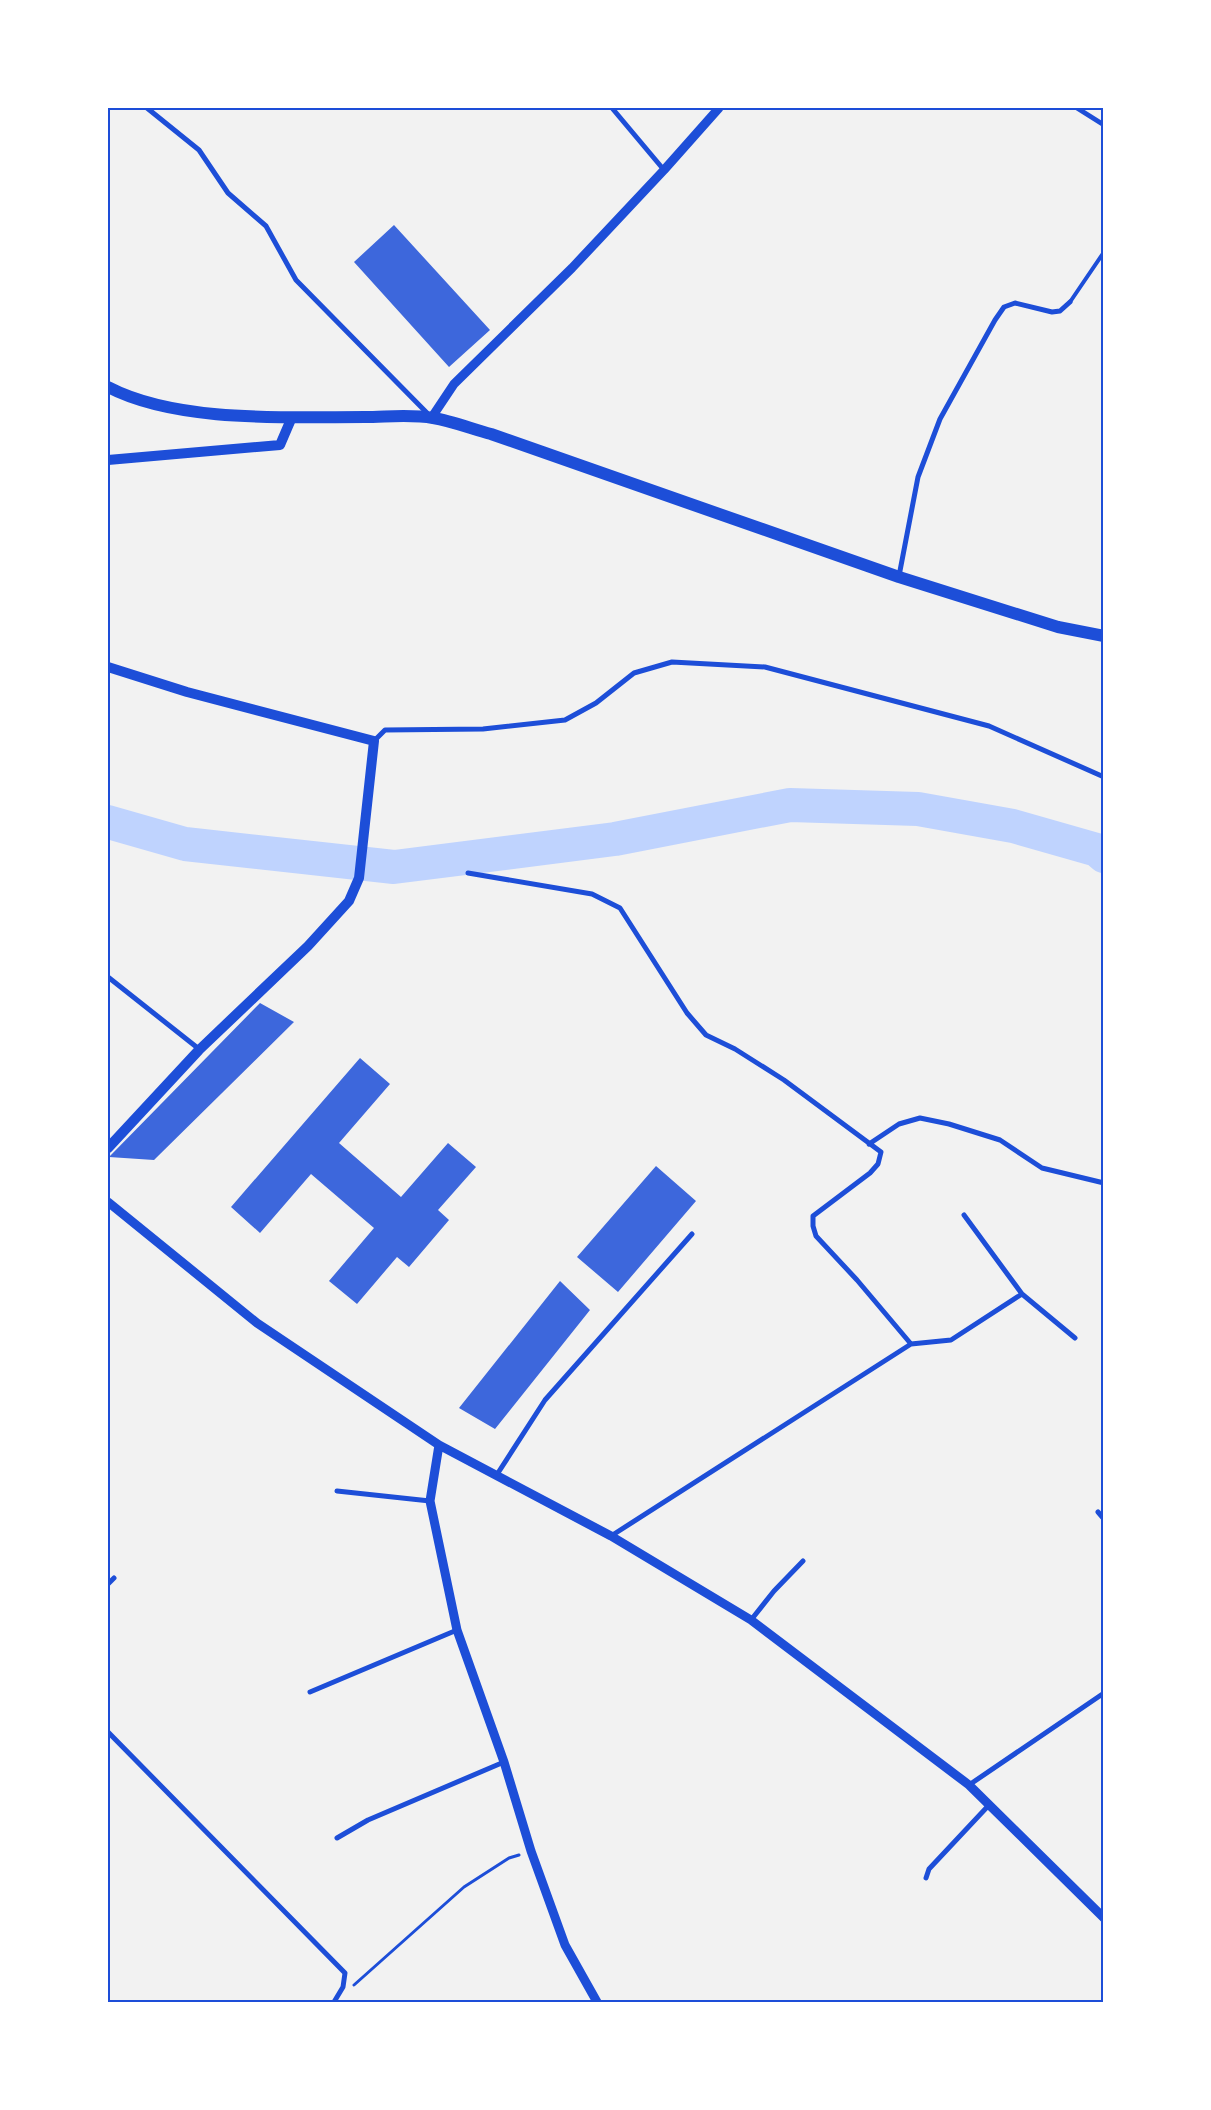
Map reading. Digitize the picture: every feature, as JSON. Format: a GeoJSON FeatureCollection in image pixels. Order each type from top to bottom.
{"type":"FeatureCollection","features":[{"type":"Feature","properties":{"kind":"main road"},"geometry":{"type":"LineString","coordinates":[[108,387],[122,394],[157,405],[205,413],[292,417],[432,417],[491,434],[899,577],[1058,627],[1104,636]]}},
{"type":"Feature","properties":{"kind":"main road"},"geometry":{"type":"LineString","coordinates":[[108,460],[280,445],[292,417]]}},
{"type":"Feature","properties":{"kind":"main road"},"geometry":{"type":"LineString","coordinates":[[108,667],[187,692],[374,741],[359,878],[350,902],[308,946],[199,1050],[108,1148]]}},
{"type":"Feature","properties":{"kind":"street"},"geometry":{"type":"LineString","coordinates":[[147,108],[199,150],[228,193],[266,226],[296,280],[432,417],[454,384],[572,268],[719,108]]}},
{"type":"Feature","properties":{"kind":"street"},"geometry":{"type":"LineString","coordinates":[[612,108],[664,170]]}},
{"type":"Feature","properties":{"kind":"street"},"geometry":{"type":"LineString","coordinates":[[1077,108],[1104,125]]}},
{"type":"Feature","properties":{"kind":"street"},"geometry":{"type":"LineString","coordinates":[[899,577],[918,477],[940,419],[995,320],[1004,306],[1015,303],[1052,312],[1060,311],[1070,302]]}},
{"type":"Feature","properties":{"kind":"street"},"geometry":{"type":"LineString","coordinates":[[374,741],[385,730],[483,730],[565,720],[596,703],[634,673],[672,662],[765,667],[989,726],[1104,777]]}},
{"type":"Feature","properties":{"kind":"street"},"geometry":{"type":"LineString","coordinates":[[468,873],[592,894],[620,908],[687,1013],[706,1035],[735,1049],[784,1080],[881,1152],[878,1164],[870,1173],[813,1216],[813,1226],[816,1236],[857,1280],[911,1344]]}},
{"type":"Feature","properties":{"kind":"street"},"geometry":{"type":"LineString","coordinates":[[108,977],[199,1050]]}},
{"type":"Feature","properties":{"kind":"street"},"geometry":{"type":"LineString","coordinates":[[869,1144],[899,1124],[920,1118],[949,1124],[1000,1140],[1042,1168],[1104,1183]]}},
{"type":"Feature","properties":{"kind":"street"},"geometry":{"type":"LineString","coordinates":[[108,1202],[257,1323],[439,1445],[611,1536],[751,1620],[969,1785],[1104,1918]]}},
{"type":"Feature","properties":{"kind":"street"},"geometry":{"type":"LineString","coordinates":[[964,1214],[1022,1294],[1075,1338]]}},
{"type":"Feature","properties":{"kind":"street"},"geometry":{"type":"LineString","coordinates":[[496,1476],[545,1400],[692,1234]]}},
{"type":"Feature","properties":{"kind":"street"},"geometry":{"type":"LineString","coordinates":[[611,1536],[911,1344],[951,1340],[1022,1294]]}},
{"type":"Feature","properties":{"kind":"street"},"geometry":{"type":"LineString","coordinates":[[439,1445],[430,1501],[457,1630],[504,1762],[531,1851],[565,1945],[597,2002]]}},
{"type":"Feature","properties":{"kind":"street"},"geometry":{"type":"LineString","coordinates":[[337,1491],[430,1501]]}},
{"type":"Feature","properties":{"kind":"street"},"geometry":{"type":"LineString","coordinates":[[1098,1512],[1104,1519]]}},
{"type":"Feature","properties":{"kind":"street"},"geometry":{"type":"LineString","coordinates":[[751,1620],[774,1591],[803,1561]]}},
{"type":"Feature","properties":{"kind":"street"},"geometry":{"type":"LineString","coordinates":[[108,1584],[114,1578]]}},
{"type":"Feature","properties":{"kind":"street"},"geometry":{"type":"LineString","coordinates":[[310,1692],[457,1630]]}},
{"type":"Feature","properties":{"kind":"street"},"geometry":{"type":"LineString","coordinates":[[969,1785],[1104,1693]]}},
{"type":"Feature","properties":{"kind":"street"},"geometry":{"type":"LineString","coordinates":[[108,1732],[345,1973],[343,1987],[336,2001]]}},
{"type":"Feature","properties":{"kind":"street"},"geometry":{"type":"LineString","coordinates":[[337,1838],[368,1820],[504,1762]]}},
{"type":"Feature","properties":{"kind":"street"},"geometry":{"type":"LineString","coordinates":[[926,1878],[930,1869],[990,1804]]}},
{"type":"Feature","properties":{"kind":"lane"},"geometry":{"type":"LineString","coordinates":[[1070,302],[1104,252]]}},
{"type":"Feature","properties":{"kind":"path"},"geometry":{"type":"LineString","coordinates":[[336,2001],[464,1887],[509,1858],[531,1851]]}},
{"type":"Feature","properties":{"kind":"building"},"geometry":{"type":"Polygon","coordinates":[[[394,225],[490,330],[449,367],[354,262],[394,225]]]}},
{"type":"Feature","properties":{"kind":"building"},"geometry":{"type":"Polygon","coordinates":[[[260,1003],[294,1022],[154,1160],[109,1157],[260,1003]]]}},
{"type":"Feature","properties":{"kind":"building"},"geometry":{"type":"Polygon","coordinates":[[[360,1058],[390,1084],[339,1143],[401,1197],[448,1143],[476,1167],[438,1210],[449,1220],[409,1267],[397,1257],[357,1304],[329,1281],[374,1228],[311,1174],[260,1233],[231,1207],[360,1058]]]}},
{"type":"Feature","properties":{"kind":"building"},"geometry":{"type":"Polygon","coordinates":[[[656,1166],[696,1201],[618,1292],[577,1257],[656,1166]]]}},
{"type":"Feature","properties":{"kind":"building"},"geometry":{"type":"Polygon","coordinates":[[[560,1281],[590,1310],[495,1429],[459,1408],[560,1281]]]}},
{"type":"Feature","properties":{"kind":"waterway"},"geometry":{"type":"LineString","coordinates":[[108,822],[185,844],[394,867],[615,839],[790,805],[918,809],[1013,826],[1097,850],[1104,856]]}}]}
